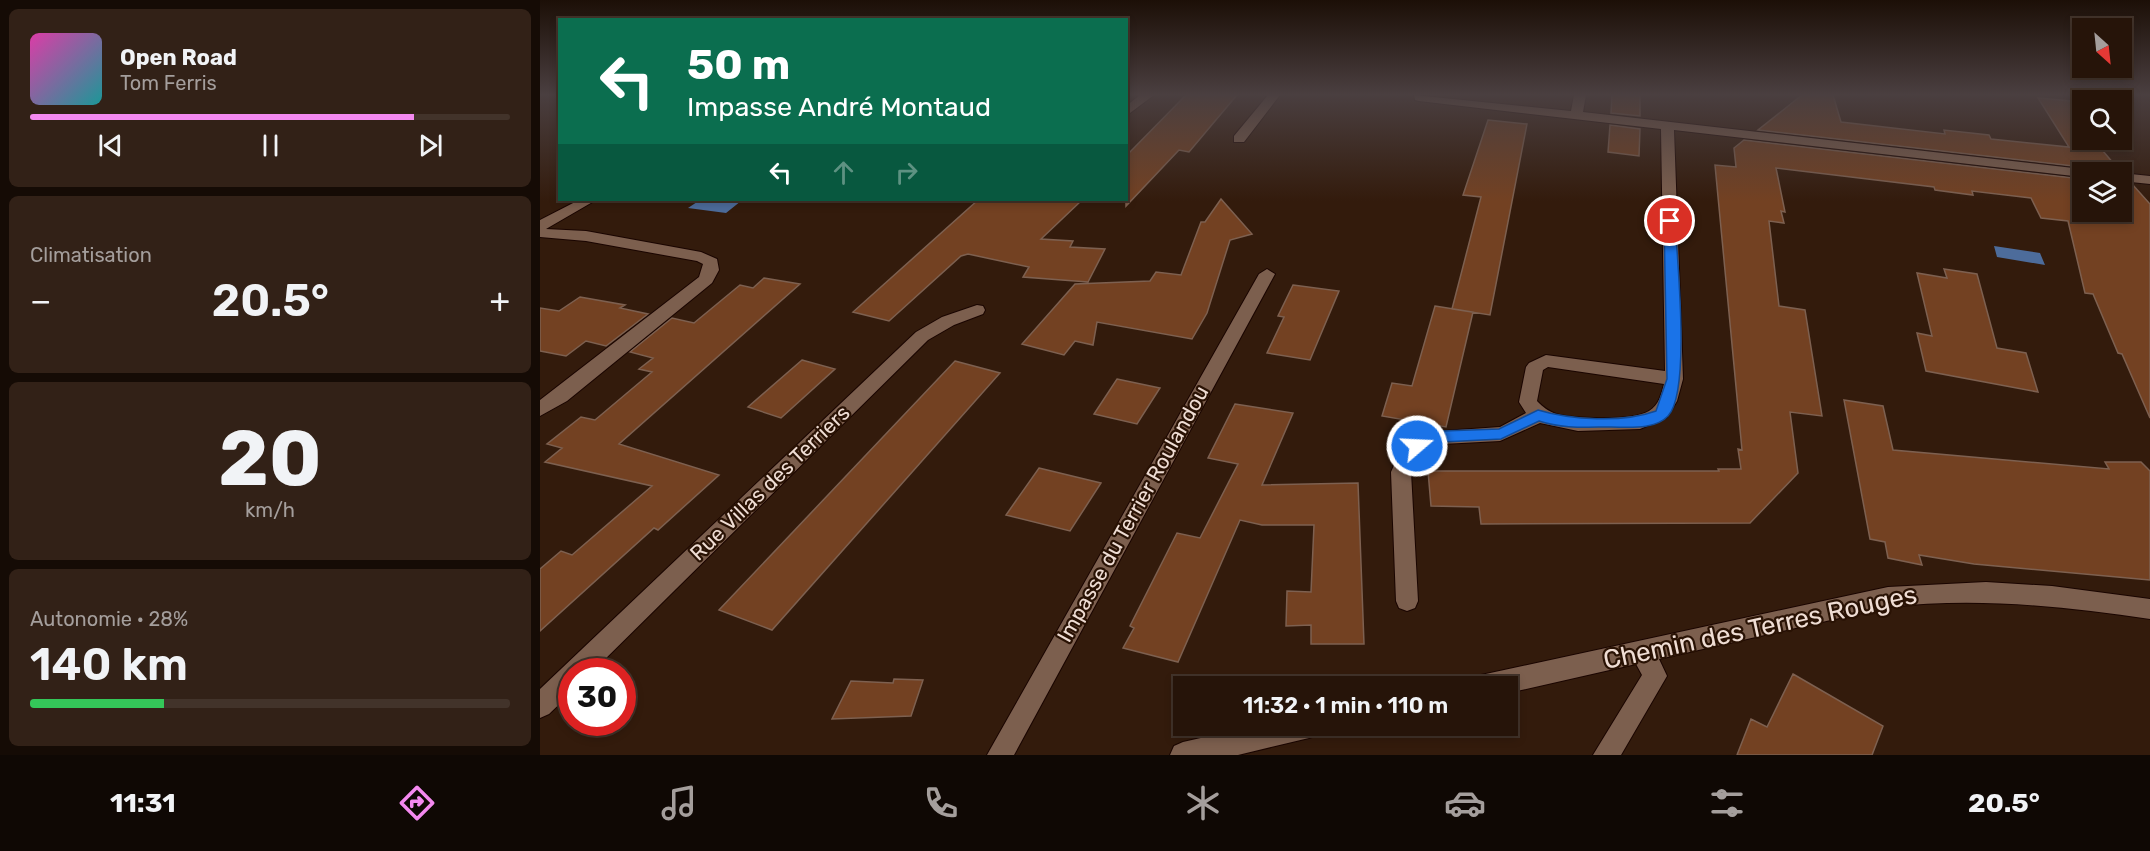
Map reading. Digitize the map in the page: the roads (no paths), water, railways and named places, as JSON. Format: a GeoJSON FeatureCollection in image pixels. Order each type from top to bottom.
{"type":"FeatureCollection","features":[{"type":"Feature","properties":{"kind":"street"},"geometry":{"type":"LineString","coordinates":[[1239,139],[1246,130]]}},
{"type":"Feature","properties":{"kind":"street"},"geometry":{"type":"LineString","coordinates":[[1667,130],[1674,379],[1666,408],[1652,420],[1640,422],[1558,422],[1538,415],[1528,402],[1535,367],[1545,361],[1674,379]]}},
{"type":"Feature","properties":{"kind":"street"},"geometry":{"type":"LineString","coordinates":[[1713,130],[2072,171]]}},
{"type":"Feature","properties":{"kind":"street"},"geometry":{"type":"LineString","coordinates":[[2132,178],[2150,180]]}},
{"type":"Feature","properties":{"kind":"street"},"geometry":{"type":"LineString","coordinates":[[540,226],[587,201]]}},
{"type":"Feature","properties":{"kind":"street"},"geometry":{"type":"LineString","coordinates":[[586,236],[578,219],[587,201]]}},
{"type":"Feature","properties":{"kind":"street"},"geometry":{"type":"LineString","coordinates":[[540,233],[586,236],[701,257],[711,262],[711,270],[706,280],[560,396],[540,409]]}},
{"type":"Feature","properties":{"kind":"street","name":"Impasse du Terrier Roulandou"},"geometry":{"type":"LineString","coordinates":[[1000,755],[1267,274]]}},
{"type":"Feature","properties":{"kind":"street","name":"Rue Villas des Terriers"},"geometry":{"type":"LineString","coordinates":[[589,658],[922,336],[948,321],[977,310]]}},
{"type":"Feature","properties":{"kind":"street"},"geometry":{"type":"LineString","coordinates":[[1407,601],[1401,472],[1409,454],[1429,439],[1501,434],[1538,415]]}},
{"type":"Feature","properties":{"kind":"street","name":"Chemin des Terres Rouges"},"geometry":{"type":"LineString","coordinates":[[1518,679],[1887,597],[1924,592],[2016,592],[2150,609]]}},
{"type":"Feature","properties":{"kind":"street"},"geometry":{"type":"LineString","coordinates":[[1606,755],[1655,676],[1643,652]]}},
{"type":"Feature","properties":{"kind":"street"},"geometry":{"type":"LineString","coordinates":[[540,706],[558,689]]}},
{"type":"Feature","properties":{"kind":"street"},"geometry":{"type":"LineString","coordinates":[[1183,755],[1266,736]]}},
{"type":"Feature","properties":{"kind":"water"},"geometry":{"type":"Polygon","coordinates":[[[698,201],[741,201],[726,213],[688,208],[698,201]]]}},
{"type":"Feature","properties":{"kind":"water"},"geometry":{"type":"Polygon","coordinates":[[[1994,246],[2040,253],[2045,265],[1997,257],[1994,246]]]}}]}
